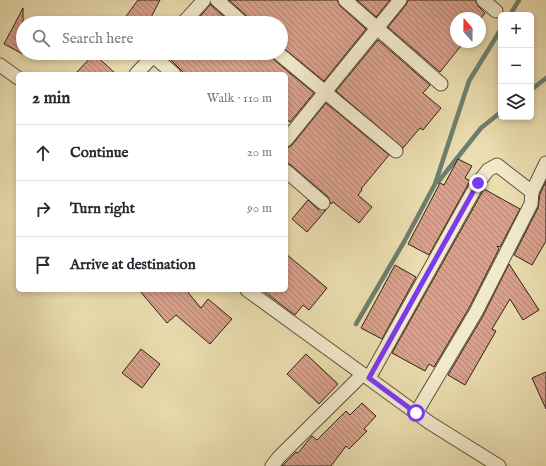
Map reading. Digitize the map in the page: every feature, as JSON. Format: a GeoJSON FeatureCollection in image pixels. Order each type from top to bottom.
{"type":"FeatureCollection","features":[{"type":"Feature","properties":{"kind":"street"},"geometry":{"type":"LineString","coordinates":[[189,16],[204,0]]}},
{"type":"Feature","properties":{"kind":"street"},"geometry":{"type":"LineString","coordinates":[[217,0],[235,16]]}},
{"type":"Feature","properties":{"kind":"street"},"geometry":{"type":"LineString","coordinates":[[345,0],[441,84]]}},
{"type":"Feature","properties":{"kind":"street"},"geometry":{"type":"LineString","coordinates":[[288,138],[400,0]]}},
{"type":"Feature","properties":{"kind":"street"},"geometry":{"type":"LineString","coordinates":[[483,0],[496,11]]}},
{"type":"Feature","properties":{"kind":"street"},"geometry":{"type":"LineString","coordinates":[[138,72],[150,60]]}},
{"type":"Feature","properties":{"kind":"street"},"geometry":{"type":"LineString","coordinates":[[160,60],[172,72]]}},
{"type":"Feature","properties":{"kind":"street"},"geometry":{"type":"LineString","coordinates":[[286,60],[324,93],[396,151]]}},
{"type":"Feature","properties":{"kind":"street"},"geometry":{"type":"LineString","coordinates":[[0,65],[16,77]]}},
{"type":"Feature","properties":{"kind":"street"},"geometry":{"type":"LineString","coordinates":[[416,413],[476,312],[531,204],[532,192],[546,163]]}},
{"type":"Feature","properties":{"kind":"street"},"geometry":{"type":"LineString","coordinates":[[272,466],[279,457],[366,376],[478,183],[488,170],[497,165],[532,192]]}},
{"type":"Feature","properties":{"kind":"street"},"geometry":{"type":"LineString","coordinates":[[288,173],[323,203]]}},
{"type":"Feature","properties":{"kind":"street"},"geometry":{"type":"LineString","coordinates":[[250,292],[416,413],[497,466]]}},
{"type":"Feature","properties":{"kind":"building"},"geometry":{"type":"Polygon","coordinates":[[[138,0],[160,0],[152,16],[126,16],[138,0]]]}},
{"type":"Feature","properties":{"kind":"building"},"geometry":{"type":"Polygon","coordinates":[[[229,0],[337,0],[340,6],[366,29],[324,81],[288,52],[288,16],[247,16],[229,0]]]}},
{"type":"Feature","properties":{"kind":"building"},"geometry":{"type":"Polygon","coordinates":[[[357,0],[390,0],[376,17],[357,0]]]}},
{"type":"Feature","properties":{"kind":"building"},"geometry":{"type":"Polygon","coordinates":[[[408,0],[475,0],[484,12],[450,12],[450,48],[459,48],[440,72],[388,27],[406,5],[408,0]]]}},
{"type":"Feature","properties":{"kind":"building"},"geometry":{"type":"Polygon","coordinates":[[[211,4],[223,16],[200,16],[211,4]]]}},
{"type":"Feature","properties":{"kind":"building"},"geometry":{"type":"Polygon","coordinates":[[[23,8],[23,16],[19,16],[23,8]]]}},
{"type":"Feature","properties":{"kind":"building"},"geometry":{"type":"Polygon","coordinates":[[[16,21],[16,50],[4,44],[16,21]]]}},
{"type":"Feature","properties":{"kind":"building"},"geometry":{"type":"Polygon","coordinates":[[[378,40],[430,85],[423,93],[441,108],[423,130],[420,128],[403,148],[336,91],[378,40]]]}},
{"type":"Feature","properties":{"kind":"building"},"geometry":{"type":"Polygon","coordinates":[[[88,60],[101,60],[114,72],[77,72],[88,60]]]}},
{"type":"Feature","properties":{"kind":"building"},"geometry":{"type":"Polygon","coordinates":[[[171,60],[274,60],[314,93],[290,122],[288,120],[288,72],[183,72],[171,60]]]}},
{"type":"Feature","properties":{"kind":"building"},"geometry":{"type":"Polygon","coordinates":[[[326,103],[389,155],[361,189],[362,190],[358,195],[372,207],[359,223],[333,202],[331,204],[328,197],[288,164],[288,148],[292,145],[326,103]]]}},
{"type":"Feature","properties":{"kind":"building"},"geometry":{"type":"Polygon","coordinates":[[[458,159],[472,166],[465,178],[470,181],[429,255],[408,244],[440,183],[444,185],[458,159]]]}},
{"type":"Feature","properties":{"kind":"building"},"geometry":{"type":"Polygon","coordinates":[[[546,181],[546,241],[532,265],[514,255],[538,208],[540,194],[546,181]]]}},
{"type":"Feature","properties":{"kind":"building"},"geometry":{"type":"Polygon","coordinates":[[[484,189],[520,209],[500,247],[497,246],[499,249],[469,308],[434,367],[429,364],[425,371],[392,353],[484,189]]]}},
{"type":"Feature","properties":{"kind":"building"},"geometry":{"type":"Polygon","coordinates":[[[308,200],[318,209],[326,210],[307,232],[292,219],[308,200]]]}},
{"type":"Feature","properties":{"kind":"building"},"geometry":{"type":"Polygon","coordinates":[[[288,256],[327,288],[309,310],[303,305],[295,315],[265,292],[288,292],[288,256]]]}},
{"type":"Feature","properties":{"kind":"building"},"geometry":{"type":"Polygon","coordinates":[[[509,264],[539,310],[523,320],[510,299],[492,329],[496,331],[465,385],[448,375],[483,316],[509,264]]]}},
{"type":"Feature","properties":{"kind":"building"},"geometry":{"type":"Polygon","coordinates":[[[395,265],[416,277],[382,339],[361,328],[395,265]]]}},
{"type":"Feature","properties":{"kind":"building"},"geometry":{"type":"Polygon","coordinates":[[[141,292],[188,292],[201,308],[208,299],[232,319],[210,344],[176,315],[167,323],[141,292]]]}},
{"type":"Feature","properties":{"kind":"building"},"geometry":{"type":"Polygon","coordinates":[[[141,349],[160,364],[142,388],[122,373],[141,349]]]}},
{"type":"Feature","properties":{"kind":"building"},"geometry":{"type":"Polygon","coordinates":[[[306,354],[338,384],[319,404],[287,374],[306,354]]]}},
{"type":"Feature","properties":{"kind":"building"},"geometry":{"type":"Polygon","coordinates":[[[546,372],[546,409],[532,378],[546,372]]]}},
{"type":"Feature","properties":{"kind":"building"},"geometry":{"type":"Polygon","coordinates":[[[362,403],[376,416],[364,429],[367,431],[349,449],[346,446],[331,466],[282,466],[296,452],[298,453],[312,436],[317,440],[346,411],[350,415],[362,403]]]}},
{"type":"Feature","properties":{"kind":"waterway"},"geometry":{"type":"LineString","coordinates":[[512,12],[519,0]]}},
{"type":"Feature","properties":{"kind":"waterway"},"geometry":{"type":"LineString","coordinates":[[356,324],[404,242],[435,184],[469,81],[498,34]]}},
{"type":"Feature","properties":{"kind":"waterway"},"geometry":{"type":"LineString","coordinates":[[534,88],[546,78]]}},
{"type":"Feature","properties":{"kind":"waterway"},"geometry":{"type":"LineString","coordinates":[[438,182],[481,128],[498,114]]}},
{"type":"Feature","properties":{"kind":"route"},"geometry":{"type":"LineString","coordinates":[[416,413],[369,378],[478,183]]}}]}
